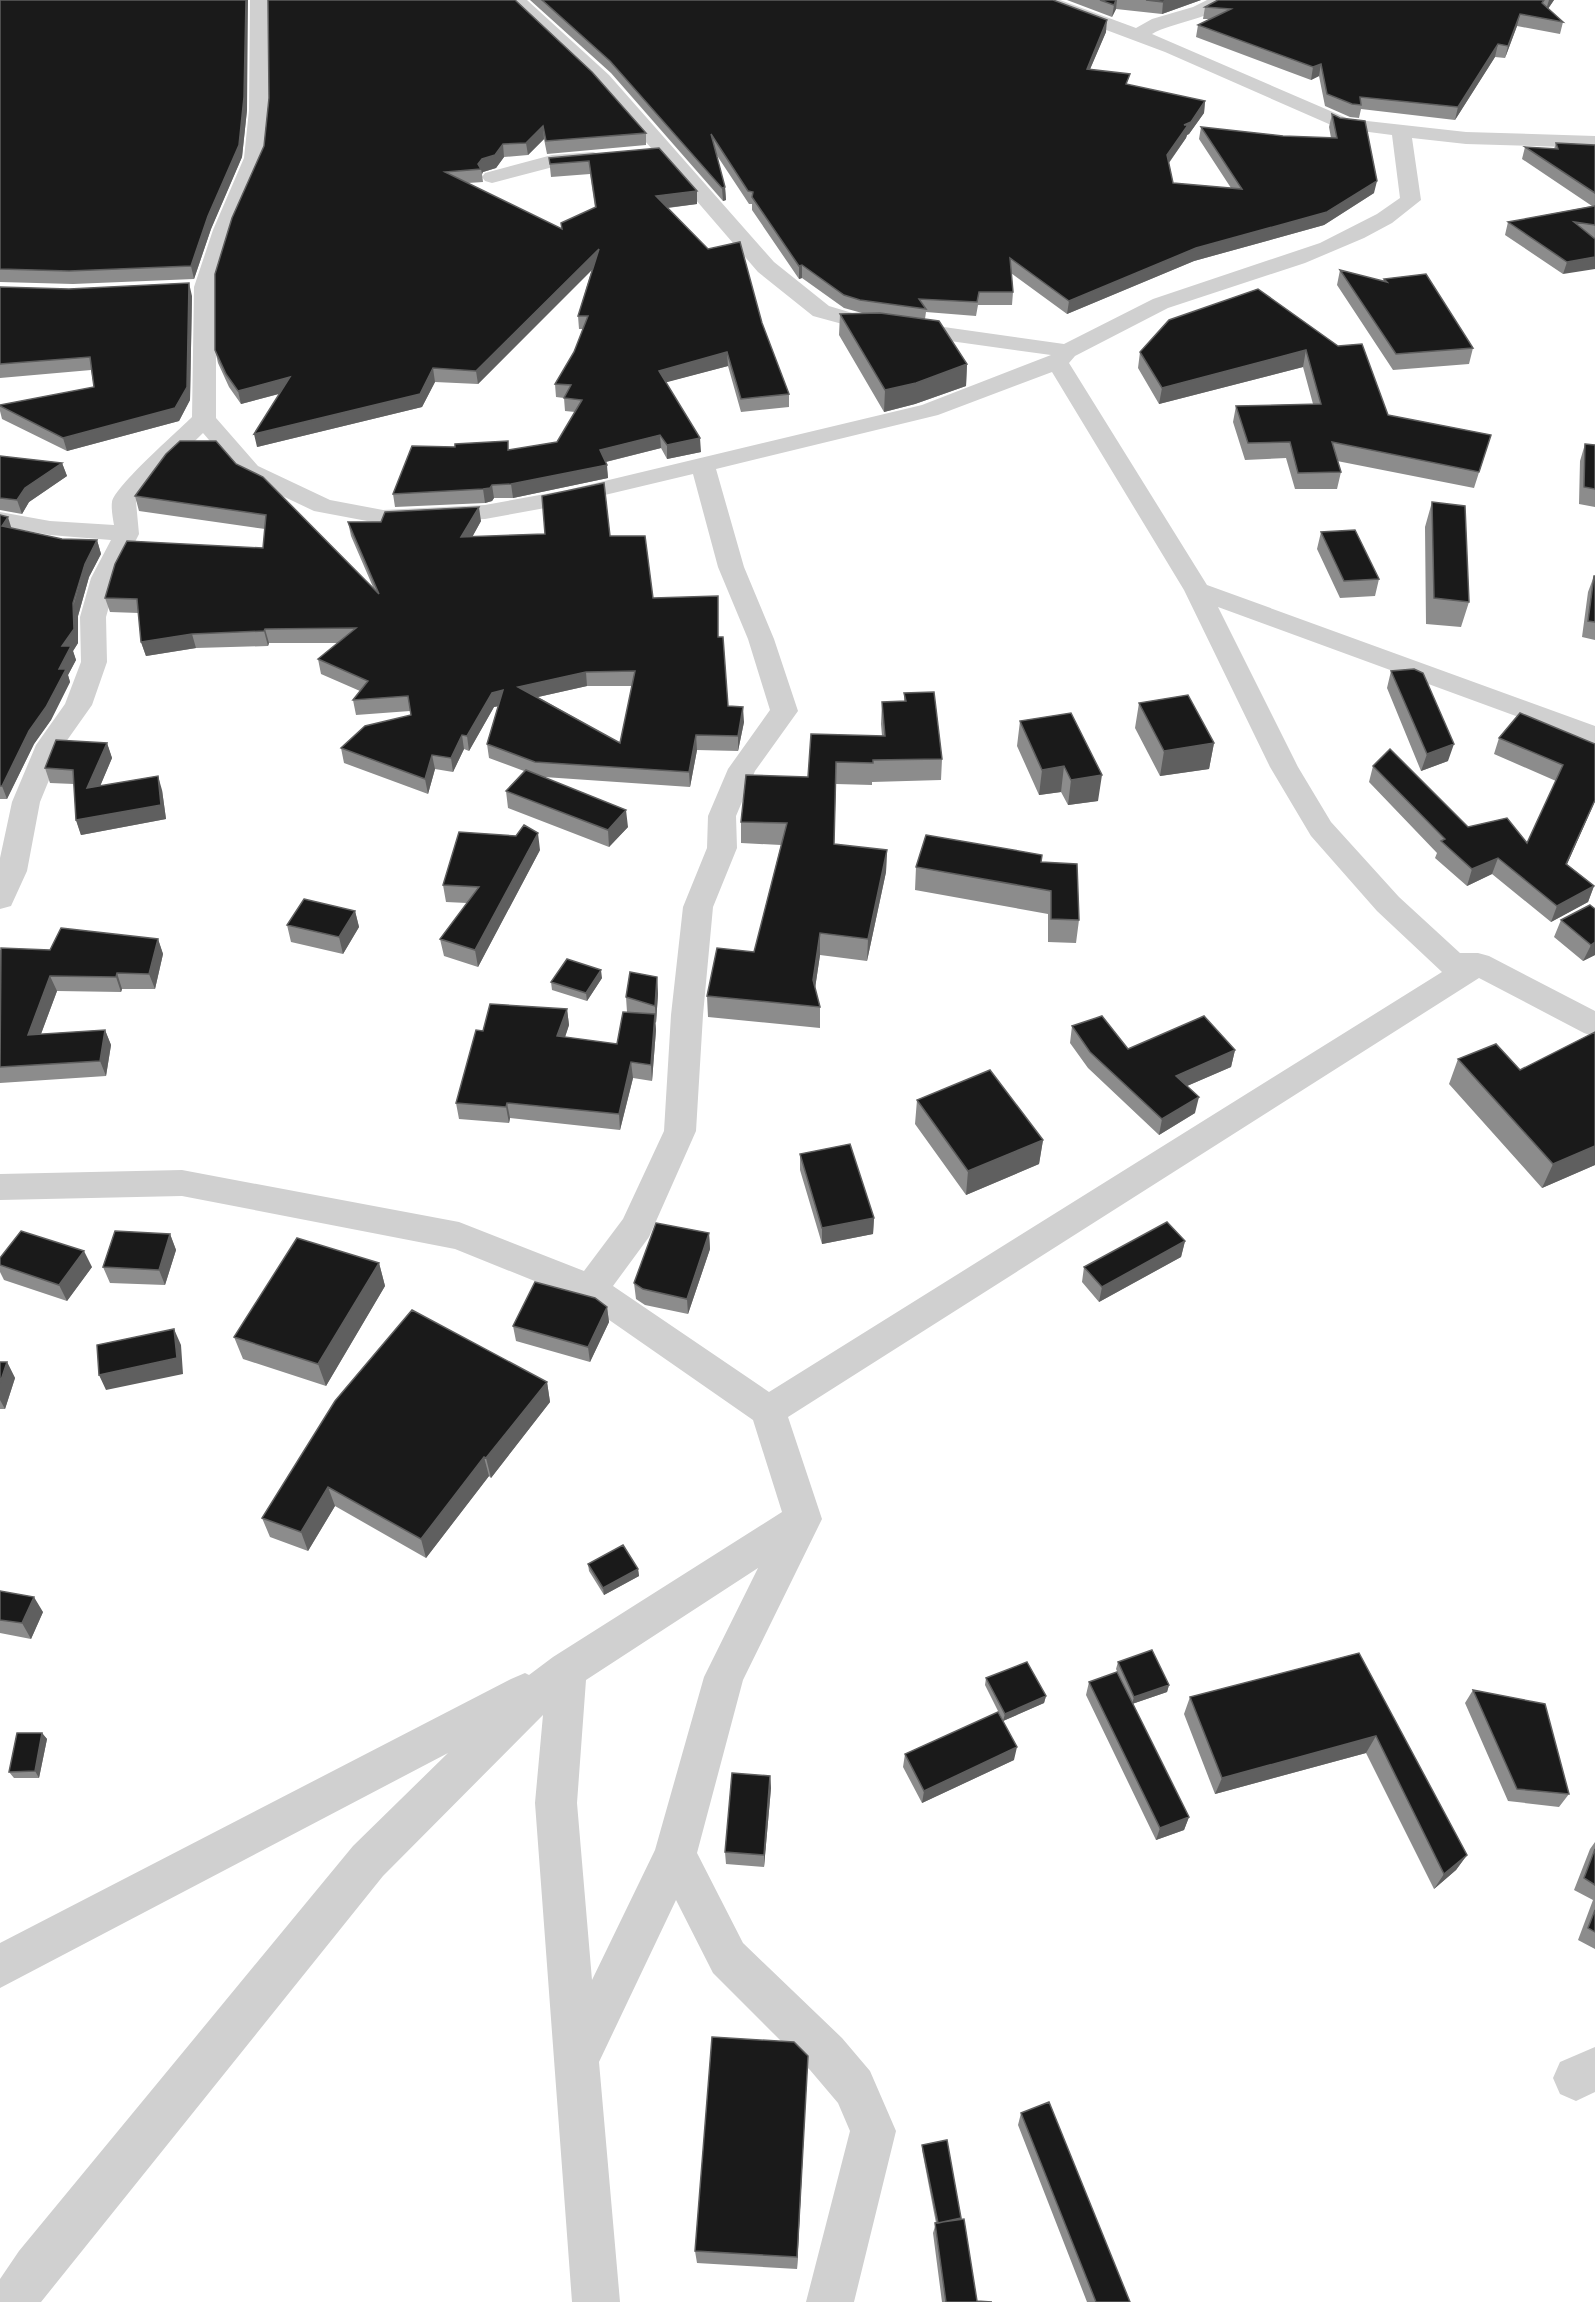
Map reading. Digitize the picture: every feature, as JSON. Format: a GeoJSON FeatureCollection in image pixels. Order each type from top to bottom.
{"type":"FeatureCollection","features":[{"type":"Feature","properties":{"kind":"street"},"geometry":{"type":"LineString","coordinates":[[260,0],[260,110],[254,158],[197,287],[204,419],[249,471],[323,506],[383,517],[485,512],[567,497],[930,410],[1062,357],[1172,298],[1285,261],[1339,241],[1388,218],[1411,200],[1401,132]]}},
{"type":"Feature","properties":{"kind":"street"},"geometry":{"type":"LineString","coordinates":[[516,0],[602,79],[656,153],[766,267],[821,311],[857,321],[1062,357],[1197,590],[1284,767],[1320,829],[1388,904],[1453,964],[1478,964],[1595,1025]]}},
{"type":"Feature","properties":{"kind":"street"},"geometry":{"type":"LineString","coordinates":[[1043,0],[1172,48],[1345,124],[1466,138],[1595,142]]}},
{"type":"Feature","properties":{"kind":"street"},"geometry":{"type":"LineString","coordinates":[[1138,35],[1158,23],[1199,11],[1221,0]]}},
{"type":"Feature","properties":{"kind":"street"},"geometry":{"type":"LineString","coordinates":[[492,177],[552,161],[615,156]]}},
{"type":"Feature","properties":{"kind":"street"},"geometry":{"type":"LineString","coordinates":[[0,899],[12,871],[26,802],[51,745],[78,705],[94,662],[93,617],[104,578],[127,534],[124,501],[142,479],[204,419]]}},
{"type":"Feature","properties":{"kind":"street"},"geometry":{"type":"LineString","coordinates":[[591,1289],[637,1227],[680,1131],[687,1015],[698,907],[722,848],[722,816],[742,769],[784,711],[761,639],[732,567],[702,463]]}},
{"type":"Feature","properties":{"kind":"street"},"geometry":{"type":"LineString","coordinates":[[0,519],[50,528],[127,534]]}},
{"type":"Feature","properties":{"kind":"street"},"geometry":{"type":"LineString","coordinates":[[1197,590],[1595,736]]}},
{"type":"Feature","properties":{"kind":"street"},"geometry":{"type":"LineString","coordinates":[[768,1411],[1478,964]]}},
{"type":"Feature","properties":{"kind":"street"},"geometry":{"type":"LineString","coordinates":[[0,1187],[182,1183],[459,1236],[591,1289],[768,1411],[803,1519],[724,1677],[675,1855],[578,2060]]}},
{"type":"Feature","properties":{"kind":"street"},"geometry":{"type":"LineString","coordinates":[[13,2302],[36,2268],[368,1861],[541,1690],[567,1670],[803,1519]]}},
{"type":"Feature","properties":{"kind":"street"},"geometry":{"type":"LineString","coordinates":[[0,1966],[567,1670]]}},
{"type":"Feature","properties":{"kind":"street"},"geometry":{"type":"LineString","coordinates":[[567,1670],[556,1803],[596,2302]]}},
{"type":"Feature","properties":{"kind":"street"},"geometry":{"type":"LineString","coordinates":[[675,1855],[728,1958],[826,2054],[854,2087],[873,2131],[830,2302]]}},
{"type":"Feature","properties":{"kind":"building"},"geometry":{"type":"Polygon","coordinates":[[[0,0],[246,0],[244,97],[239,145],[208,216],[191,266],[69,271],[0,269],[0,0]]]}},
{"type":"Feature","properties":{"kind":"building"},"geometry":{"type":"Polygon","coordinates":[[[268,0],[515,0],[592,72],[646,133],[546,141],[543,126],[526,143],[503,144],[495,155],[482,159],[478,164],[481,169],[445,172],[562,229],[561,223],[596,207],[589,161],[550,164],[549,158],[659,148],[697,191],[656,196],[708,249],[740,242],[762,323],[789,394],[741,399],[727,352],[659,371],[700,438],[667,445],[660,435],[600,450],[607,465],[511,484],[492,485],[490,488],[393,494],[412,446],[455,447],[455,444],[508,441],[508,450],[557,442],[582,400],[564,398],[571,385],[555,384],[574,352],[588,316],[578,316],[599,249],[476,371],[433,368],[420,394],[254,434],[290,377],[238,391],[226,374],[215,350],[215,274],[232,218],[264,146],[269,98],[268,0]]]}},
{"type":"Feature","properties":{"kind":"building"},"geometry":{"type":"Polygon","coordinates":[[[542,0],[1053,0],[1107,20],[1087,69],[1130,74],[1126,84],[1205,101],[1191,122],[1184,125],[1188,125],[1167,155],[1173,183],[1242,189],[1201,127],[1283,136],[1337,138],[1332,114],[1340,118],[1365,121],[1377,181],[1327,212],[1196,248],[1069,301],[1010,258],[1013,292],[979,292],[977,302],[919,299],[926,309],[860,300],[844,295],[802,265],[799,266],[752,197],[753,192],[748,191],[711,134],[725,187],[722,188],[610,61],[542,0]]]}},
{"type":"Feature","properties":{"kind":"building"},"geometry":{"type":"Polygon","coordinates":[[[1100,0],[1116,0],[1114,5],[1100,0]]]}},
{"type":"Feature","properties":{"kind":"building"},"geometry":{"type":"Polygon","coordinates":[[[1218,0],[1544,0],[1542,3],[1563,22],[1520,14],[1508,46],[1498,44],[1458,107],[1360,97],[1361,105],[1352,104],[1327,94],[1321,64],[1313,67],[1198,25],[1231,9],[1205,7],[1218,0]]]}},
{"type":"Feature","properties":{"kind":"building"},"geometry":{"type":"Polygon","coordinates":[[[1556,143],[1595,145],[1595,193],[1525,147],[1558,149],[1556,143]]]}},
{"type":"Feature","properties":{"kind":"building"},"geometry":{"type":"Polygon","coordinates":[[[1595,206],[1595,225],[1574,222],[1595,239],[1595,257],[1567,262],[1508,222],[1595,206]]]}},
{"type":"Feature","properties":{"kind":"building"},"geometry":{"type":"Polygon","coordinates":[[[1340,270],[1387,282],[1384,279],[1426,274],[1473,348],[1396,354],[1340,270]]]}},
{"type":"Feature","properties":{"kind":"building"},"geometry":{"type":"Polygon","coordinates":[[[189,283],[187,387],[175,408],[63,438],[0,406],[94,387],[90,357],[0,364],[0,287],[69,289],[189,283]]]}},
{"type":"Feature","properties":{"kind":"building"},"geometry":{"type":"Polygon","coordinates":[[[1258,289],[1338,346],[1362,344],[1388,415],[1491,435],[1479,472],[1332,442],[1341,472],[1298,473],[1290,442],[1248,443],[1236,406],[1321,404],[1306,350],[1162,388],[1140,352],[1169,320],[1258,289]]]}},
{"type":"Feature","properties":{"kind":"building"},"geometry":{"type":"Polygon","coordinates":[[[880,313],[939,321],[967,364],[916,383],[885,390],[840,314],[880,313]]]}},
{"type":"Feature","properties":{"kind":"building"},"geometry":{"type":"Polygon","coordinates":[[[180,441],[216,441],[236,464],[263,477],[379,594],[348,522],[381,522],[385,512],[479,507],[461,537],[545,534],[542,496],[604,483],[610,536],[645,536],[653,598],[718,596],[718,637],[723,637],[728,706],[743,707],[738,736],[696,735],[689,772],[535,762],[487,744],[503,690],[492,693],[467,736],[462,735],[451,758],[432,755],[425,779],[341,748],[365,726],[411,715],[408,696],[353,700],[368,681],[318,659],[356,628],[265,629],[264,631],[192,634],[141,642],[137,599],[105,598],[115,564],[127,541],[263,548],[266,515],[135,496],[166,454],[180,441]],[[635,671],[586,672],[518,687],[620,743],[635,671]]]}},
{"type":"Feature","properties":{"kind":"building"},"geometry":{"type":"Polygon","coordinates":[[[1585,444],[1595,445],[1595,489],[1584,487],[1585,444]]]}},
{"type":"Feature","properties":{"kind":"building"},"geometry":{"type":"Polygon","coordinates":[[[0,456],[62,463],[25,488],[17,500],[0,498],[0,456]]]}},
{"type":"Feature","properties":{"kind":"building"},"geometry":{"type":"Polygon","coordinates":[[[1432,502],[1465,506],[1469,602],[1434,598],[1432,502]]]}},
{"type":"Feature","properties":{"kind":"building"},"geometry":{"type":"Polygon","coordinates":[[[0,515],[8,517],[2,526],[62,539],[97,540],[85,564],[73,603],[74,629],[62,646],[71,646],[59,669],[66,669],[46,707],[29,731],[2,786],[0,786],[0,515]]]}},
{"type":"Feature","properties":{"kind":"building"},"geometry":{"type":"Polygon","coordinates":[[[1355,530],[1379,579],[1344,581],[1321,532],[1355,530]]]}},
{"type":"Feature","properties":{"kind":"building"},"geometry":{"type":"Polygon","coordinates":[[[1595,576],[1595,622],[1588,621],[1595,576]]]}},
{"type":"Feature","properties":{"kind":"building"},"geometry":{"type":"Polygon","coordinates":[[[1414,669],[1423,673],[1454,744],[1427,754],[1391,671],[1414,669]]]}},
{"type":"Feature","properties":{"kind":"building"},"geometry":{"type":"Polygon","coordinates":[[[934,692],[942,759],[873,760],[873,763],[836,762],[834,844],[887,850],[868,939],[820,933],[813,980],[820,1007],[707,996],[717,948],[754,952],[787,823],[741,822],[746,775],[808,777],[811,734],[885,736],[882,702],[906,701],[904,693],[934,692]]]}},
{"type":"Feature","properties":{"kind":"building"},"geometry":{"type":"Polygon","coordinates":[[[1188,695],[1214,743],[1164,751],[1139,703],[1188,695]]]}},
{"type":"Feature","properties":{"kind":"building"},"geometry":{"type":"Polygon","coordinates":[[[1071,713],[1102,775],[1071,780],[1064,766],[1042,770],[1020,721],[1071,713]]]}},
{"type":"Feature","properties":{"kind":"building"},"geometry":{"type":"Polygon","coordinates":[[[1520,713],[1595,744],[1595,800],[1566,864],[1594,886],[1557,906],[1498,858],[1472,869],[1441,841],[1445,839],[1373,766],[1390,749],[1468,827],[1507,818],[1527,843],[1563,765],[1499,738],[1520,713]]]}},
{"type":"Feature","properties":{"kind":"building"},"geometry":{"type":"Polygon","coordinates":[[[56,740],[107,743],[87,788],[158,776],[161,805],[76,820],[73,770],[45,768],[56,740]]]}},
{"type":"Feature","properties":{"kind":"building"},"geometry":{"type":"Polygon","coordinates":[[[526,770],[626,810],[608,830],[506,791],[526,770]]]}},
{"type":"Feature","properties":{"kind":"building"},"geometry":{"type":"Polygon","coordinates":[[[524,825],[538,833],[475,950],[440,939],[479,887],[443,885],[459,832],[516,836],[524,825]]]}},
{"type":"Feature","properties":{"kind":"building"},"geometry":{"type":"Polygon","coordinates":[[[926,835],[1042,855],[1041,862],[1077,864],[1079,920],[1051,919],[1051,891],[916,867],[926,835]]]}},
{"type":"Feature","properties":{"kind":"building"},"geometry":{"type":"Polygon","coordinates":[[[304,899],[355,911],[339,937],[287,925],[304,899]]]}},
{"type":"Feature","properties":{"kind":"building"},"geometry":{"type":"Polygon","coordinates":[[[1590,905],[1595,909],[1595,942],[1591,945],[1561,920],[1590,905]]]}},
{"type":"Feature","properties":{"kind":"building"},"geometry":{"type":"Polygon","coordinates":[[[61,928],[158,939],[149,974],[117,973],[116,977],[50,976],[28,1035],[105,1030],[100,1061],[0,1067],[1,948],[50,950],[61,928]]]}},
{"type":"Feature","properties":{"kind":"building"},"geometry":{"type":"Polygon","coordinates":[[[567,959],[601,970],[586,993],[551,982],[567,959]]]}},
{"type":"Feature","properties":{"kind":"building"},"geometry":{"type":"Polygon","coordinates":[[[630,972],[657,977],[655,1006],[626,997],[630,972]]]}},
{"type":"Feature","properties":{"kind":"building"},"geometry":{"type":"Polygon","coordinates":[[[490,1004],[567,1009],[557,1036],[617,1044],[623,1012],[655,1014],[651,1065],[631,1062],[619,1114],[507,1103],[506,1107],[456,1103],[476,1030],[483,1031],[490,1004]]]}},
{"type":"Feature","properties":{"kind":"building"},"geometry":{"type":"Polygon","coordinates":[[[1102,1016],[1128,1049],[1204,1016],[1235,1050],[1176,1076],[1199,1097],[1162,1119],[1090,1052],[1072,1026],[1102,1016]]]}},
{"type":"Feature","properties":{"kind":"building"},"geometry":{"type":"Polygon","coordinates":[[[1595,1032],[1595,1146],[1553,1164],[1458,1059],[1496,1044],[1520,1070],[1595,1032]]]}},
{"type":"Feature","properties":{"kind":"building"},"geometry":{"type":"Polygon","coordinates":[[[990,1070],[1043,1140],[968,1171],[917,1100],[990,1070]]]}},
{"type":"Feature","properties":{"kind":"building"},"geometry":{"type":"Polygon","coordinates":[[[850,1144],[874,1218],[822,1228],[800,1154],[850,1144]]]}},
{"type":"Feature","properties":{"kind":"building"},"geometry":{"type":"Polygon","coordinates":[[[1167,1222],[1185,1241],[1102,1287],[1084,1267],[1167,1222]]]}},
{"type":"Feature","properties":{"kind":"building"},"geometry":{"type":"Polygon","coordinates":[[[656,1223],[709,1233],[687,1299],[643,1289],[634,1283],[656,1223]]]}},
{"type":"Feature","properties":{"kind":"building"},"geometry":{"type":"Polygon","coordinates":[[[21,1231],[84,1251],[59,1285],[0,1265],[0,1258],[21,1231]]]}},
{"type":"Feature","properties":{"kind":"building"},"geometry":{"type":"Polygon","coordinates":[[[115,1231],[170,1234],[159,1270],[103,1267],[115,1231]]]}},
{"type":"Feature","properties":{"kind":"building"},"geometry":{"type":"Polygon","coordinates":[[[297,1238],[379,1263],[318,1364],[234,1337],[297,1238]]]}},
{"type":"Feature","properties":{"kind":"building"},"geometry":{"type":"Polygon","coordinates":[[[535,1282],[595,1298],[607,1307],[588,1347],[513,1326],[535,1282]]]}},
{"type":"Feature","properties":{"kind":"building"},"geometry":{"type":"Polygon","coordinates":[[[412,1310],[547,1382],[486,1458],[484,1457],[421,1539],[328,1487],[301,1532],[262,1518],[335,1401],[412,1310]]]}},
{"type":"Feature","properties":{"kind":"building"},"geometry":{"type":"Polygon","coordinates":[[[174,1329],[177,1358],[99,1375],[97,1345],[174,1329]]]}},
{"type":"Feature","properties":{"kind":"building"},"geometry":{"type":"Polygon","coordinates":[[[0,1362],[7,1362],[0,1383],[0,1362]]]}},
{"type":"Feature","properties":{"kind":"building"},"geometry":{"type":"Polygon","coordinates":[[[623,1545],[638,1569],[603,1588],[588,1564],[623,1545]]]}},
{"type":"Feature","properties":{"kind":"building"},"geometry":{"type":"Polygon","coordinates":[[[0,1591],[34,1597],[22,1623],[0,1620],[0,1591]]]}},
{"type":"Feature","properties":{"kind":"building"},"geometry":{"type":"Polygon","coordinates":[[[1152,1650],[1169,1685],[1134,1697],[1118,1662],[1152,1650]]]}},
{"type":"Feature","properties":{"kind":"building"},"geometry":{"type":"Polygon","coordinates":[[[1359,1653],[1467,1855],[1444,1874],[1376,1736],[1222,1778],[1190,1697],[1359,1653]]]}},
{"type":"Feature","properties":{"kind":"building"},"geometry":{"type":"Polygon","coordinates":[[[1027,1662],[1046,1696],[1005,1714],[986,1678],[1027,1662]]]}},
{"type":"Feature","properties":{"kind":"building"},"geometry":{"type":"Polygon","coordinates":[[[1117,1672],[1189,1817],[1160,1828],[1089,1682],[1117,1672]]]}},
{"type":"Feature","properties":{"kind":"building"},"geometry":{"type":"Polygon","coordinates":[[[1473,1690],[1545,1704],[1569,1794],[1517,1789],[1473,1690]]]}},
{"type":"Feature","properties":{"kind":"building"},"geometry":{"type":"Polygon","coordinates":[[[998,1712],[1017,1747],[924,1791],[905,1754],[998,1712]]]}},
{"type":"Feature","properties":{"kind":"building"},"geometry":{"type":"Polygon","coordinates":[[[17,1733],[42,1733],[35,1771],[9,1772],[17,1733]]]}},
{"type":"Feature","properties":{"kind":"building"},"geometry":{"type":"Polygon","coordinates":[[[732,1773],[770,1776],[764,1855],[725,1852],[732,1773]]]}},
{"type":"Feature","properties":{"kind":"building"},"geometry":{"type":"Polygon","coordinates":[[[1595,1849],[1595,1885],[1584,1878],[1595,1849]]]}},
{"type":"Feature","properties":{"kind":"building"},"geometry":{"type":"Polygon","coordinates":[[[1595,1910],[1595,1932],[1588,1928],[1595,1910]]]}},
{"type":"Feature","properties":{"kind":"building"},"geometry":{"type":"Polygon","coordinates":[[[712,2037],[794,2042],[808,2056],[797,2257],[695,2251],[712,2037]]]}},
{"type":"Feature","properties":{"kind":"building"},"geometry":{"type":"Polygon","coordinates":[[[1049,2102],[1130,2302],[1096,2302],[1021,2113],[1049,2102]]]}},
{"type":"Feature","properties":{"kind":"building"},"geometry":{"type":"Polygon","coordinates":[[[947,2140],[961,2218],[938,2223],[922,2145],[947,2140]]]}},
{"type":"Feature","properties":{"kind":"building"},"geometry":{"type":"Polygon","coordinates":[[[964,2219],[977,2301],[992,2302],[946,2302],[935,2223],[964,2219]]]}}]}
